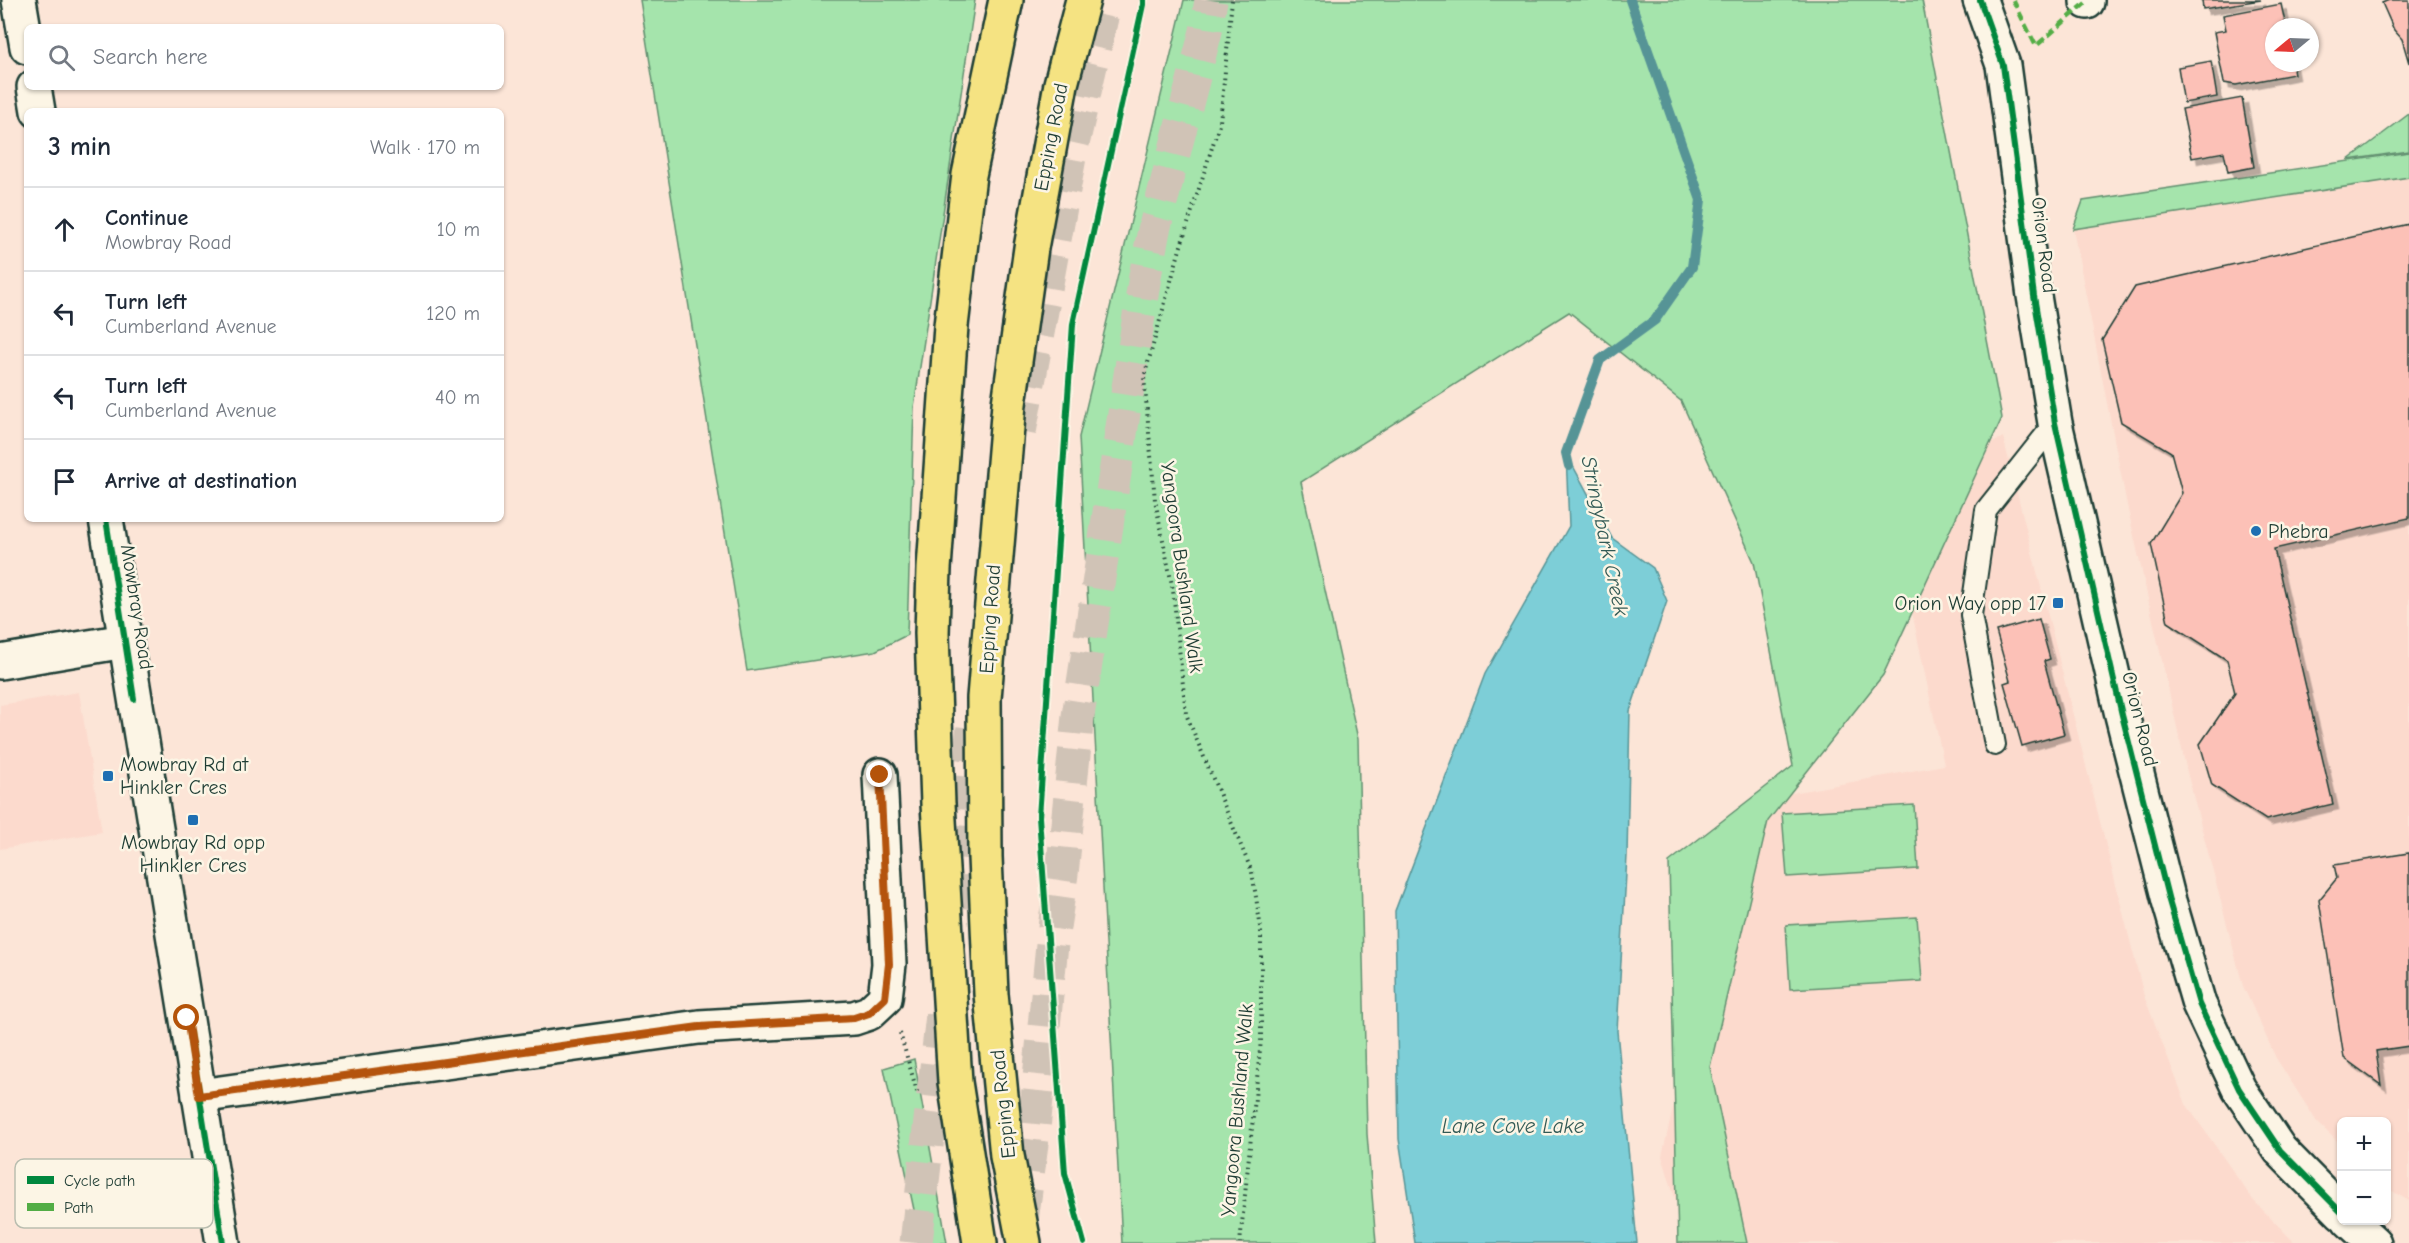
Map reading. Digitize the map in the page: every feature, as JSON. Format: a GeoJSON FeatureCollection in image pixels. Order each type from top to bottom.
{"type":"FeatureCollection","features":[{"type":"Feature","properties":{"kind":"main road"},"geometry":{"type":"LineString","coordinates":[[980,1243],[956,1082],[938,804],[933,579],[951,326],[969,175],[1006,0]]}},
{"type":"Feature","properties":{"kind":"main road","name":"Epping Road"},"geometry":{"type":"LineString","coordinates":[[1024,1243],[1007,1156],[991,994],[985,857],[984,698],[1009,404],[1031,248],[1061,84],[1083,0]]}},
{"type":"Feature","properties":{"kind":"street"},"geometry":{"type":"LineString","coordinates":[[19,0],[24,29]]}},
{"type":"Feature","properties":{"kind":"street","name":"Orion Road"},"geometry":{"type":"LineString","coordinates":[[1980,0],[2002,65],[2034,296],[2055,423],[2122,715],[2169,901],[2199,1004],[2245,1097],[2280,1150],[2337,1209]]}},
{"type":"Feature","properties":{"kind":"street"},"geometry":{"type":"LineString","coordinates":[[34,90],[38,108]]}},
{"type":"Feature","properties":{"kind":"street","name":"Mowbray Road"},"geometry":{"type":"LineString","coordinates":[[106,522],[209,1159]]}},
{"type":"Feature","properties":{"kind":"street"},"geometry":{"type":"LineString","coordinates":[[0,662],[125,641]]}},
{"type":"Feature","properties":{"kind":"street"},"geometry":{"type":"LineString","coordinates":[[199,1096],[699,1027],[854,1018],[869,1013],[885,998],[889,964],[880,775]]}},
{"type":"Feature","properties":{"kind":"street","name":"Mowbray Road"},"geometry":{"type":"LineString","coordinates":[[213,1182],[223,1243]]}},
{"type":"Feature","properties":{"kind":"street"},"geometry":{"type":"LineString","coordinates":[[2354,1225],[2374,1243]]}},
{"type":"Feature","properties":{"kind":"lane"},"geometry":{"type":"LineString","coordinates":[[1995,745],[1971,615],[1986,510],[2055,423]]}},
{"type":"Feature","properties":{"kind":"shaded area"},"geometry":{"type":"Polygon","coordinates":[[[2409,177],[2409,1201],[2391,1190],[2391,1117],[2337,1117],[2337,1141],[2317,1122],[2276,1058],[2243,986],[2187,772],[2127,505],[2073,229],[2409,177]]]}},
{"type":"Feature","properties":{"kind":"shaded area"},"geometry":{"type":"Polygon","coordinates":[[[2003,437],[2144,996],[2186,1104],[2253,1200],[2295,1243],[1689,1243],[1662,1156],[1744,802],[1944,765],[1889,502],[2003,437]]]}},
{"type":"Feature","properties":{"kind":"shaded area"},"geometry":{"type":"Polygon","coordinates":[[[79,692],[102,832],[0,849],[0,705],[79,692]]]}},
{"type":"Feature","properties":{"kind":"green space"},"geometry":{"type":"Polygon","coordinates":[[[640,0],[975,0],[914,407],[907,635],[875,651],[747,671],[640,0]]]}},
{"type":"Feature","properties":{"kind":"green space"},"geometry":{"type":"Polygon","coordinates":[[[1184,0],[1922,0],[2002,418],[1883,675],[1768,821],[1710,1067],[1747,1243],[1678,1243],[1669,862],[1793,766],[1754,562],[1681,401],[1569,312],[1301,482],[1358,739],[1367,1134],[1376,1243],[1122,1243],[1079,437],[1184,0]]]}},
{"type":"Feature","properties":{"kind":"green space"},"geometry":{"type":"Polygon","coordinates":[[[2409,114],[2409,151],[2348,160],[2409,114]]]}},
{"type":"Feature","properties":{"kind":"green space"},"geometry":{"type":"Polygon","coordinates":[[[2409,152],[2409,177],[2073,229],[2083,201],[2409,152]]]}},
{"type":"Feature","properties":{"kind":"green space"},"geometry":{"type":"Polygon","coordinates":[[[1914,805],[1918,869],[1787,877],[1782,813],[1914,805]]]}},
{"type":"Feature","properties":{"kind":"green space"},"geometry":{"type":"Polygon","coordinates":[[[1917,917],[1922,981],[1790,989],[1786,925],[1917,917]]]}},
{"type":"Feature","properties":{"kind":"green space"},"geometry":{"type":"Polygon","coordinates":[[[914,1059],[947,1243],[921,1243],[884,1068],[914,1059]]]}},
{"type":"Feature","properties":{"kind":"water","name":"Lane Cove Lake"},"geometry":{"type":"Polygon","coordinates":[[[1566,453],[1612,538],[1653,568],[1667,601],[1630,711],[1627,856],[1617,1031],[1637,1243],[1415,1243],[1399,1139],[1395,911],[1485,674],[1569,526],[1566,453]]]}},
{"type":"Feature","properties":{"kind":"building"},"geometry":{"type":"Polygon","coordinates":[[[2202,0],[2261,0],[2203,9],[2202,0]]]}},
{"type":"Feature","properties":{"kind":"building"},"geometry":{"type":"Polygon","coordinates":[[[2389,0],[2409,0],[2409,63],[2402,39],[2394,30],[2382,3],[2389,0]]]}},
{"type":"Feature","properties":{"kind":"building"},"geometry":{"type":"Polygon","coordinates":[[[2281,4],[2284,18],[2265,18],[2265,72],[2294,72],[2294,74],[2236,85],[2224,83],[2214,32],[2226,30],[2223,15],[2281,4]]]}},
{"type":"Feature","properties":{"kind":"building"},"geometry":{"type":"Polygon","coordinates":[[[2211,61],[2217,97],[2184,103],[2178,67],[2211,61]]]}},
{"type":"Feature","properties":{"kind":"building"},"geometry":{"type":"Polygon","coordinates":[[[2242,98],[2254,167],[2228,172],[2224,152],[2192,158],[2182,109],[2242,98]]]}},
{"type":"Feature","properties":{"kind":"building","name":"Phebra"},"geometry":{"type":"Polygon","coordinates":[[[2409,224],[2409,518],[2274,549],[2333,804],[2266,820],[2212,785],[2200,744],[2235,693],[2227,660],[2168,622],[2151,544],[2182,493],[2171,452],[2121,422],[2102,340],[2135,287],[2409,224]]]}},
{"type":"Feature","properties":{"kind":"building"},"geometry":{"type":"Polygon","coordinates":[[[2039,619],[2050,659],[2044,661],[2064,734],[2022,746],[2004,683],[2010,681],[1996,631],[2039,619]]]}},
{"type":"Feature","properties":{"kind":"building"},"geometry":{"type":"Polygon","coordinates":[[[2409,853],[2409,1046],[2376,1051],[2381,1085],[2344,1058],[2319,900],[2337,878],[2334,865],[2409,853]]]}},
{"type":"Feature","properties":{"kind":"waterway","name":"Stringybark Creek"},"geometry":{"type":"LineString","coordinates":[[1569,466],[1566,453],[1600,360],[1655,320],[1692,267],[1701,200],[1630,0]]}},
{"type":"Feature","properties":{"kind":"tunnel"},"geometry":{"type":"LineString","coordinates":[[1020,432],[1070,157],[1106,0]]}},
{"type":"Feature","properties":{"kind":"tunnel"},"geometry":{"type":"LineString","coordinates":[[1022,1221],[1078,716],[1145,276],[1154,230],[1206,31],[1211,0]]}},
{"type":"Feature","properties":{"kind":"tunnel"},"geometry":{"type":"LineString","coordinates":[[953,907],[973,726]]}},
{"type":"Feature","properties":{"kind":"tunnel"},"geometry":{"type":"LineString","coordinates":[[916,1243],[942,1015]]}},
{"type":"Feature","properties":{"kind":"marked path"},"geometry":{"type":"LineString","coordinates":[[2013,0],[2036,46],[2087,2]]}},
{"type":"Feature","properties":{"kind":"cycle path"},"geometry":{"type":"LineString","coordinates":[[1084,1243],[1065,1173],[1039,817],[1073,324],[1144,0]]}},
{"type":"Feature","properties":{"kind":"cycle path"},"geometry":{"type":"LineString","coordinates":[[1980,0],[2003,65],[2034,296],[2055,423],[2122,715],[2169,901],[2199,1004],[2239,1089],[2280,1150],[2337,1208]]}},
{"type":"Feature","properties":{"kind":"cycle path"},"geometry":{"type":"LineString","coordinates":[[106,522],[134,699]]}},
{"type":"Feature","properties":{"kind":"cycle path"},"geometry":{"type":"LineString","coordinates":[[187,1018],[210,1159]]}},
{"type":"Feature","properties":{"kind":"cycle path"},"geometry":{"type":"LineString","coordinates":[[213,1180],[223,1243]]}},
{"type":"Feature","properties":{"kind":"place","name":"Phebra"},"geometry":{"type":"Point","coordinates":[2256,531]}},
{"type":"Feature","properties":{"kind":"place","name":"Orion Way opp 17"},"geometry":{"type":"Point","coordinates":[2058,603]}},
{"type":"Feature","properties":{"kind":"place","name":"Mowbray Rd at Hinkler Cres"},"geometry":{"type":"Point","coordinates":[108,776]}},
{"type":"Feature","properties":{"kind":"place","name":"Mowbray Rd opp Hinkler Cres"},"geometry":{"type":"Point","coordinates":[193,820]}},
{"type":"Feature","properties":{"kind":"route"},"geometry":{"type":"LineString","coordinates":[[187,1018],[199,1096],[699,1027],[854,1018],[869,1013],[885,998],[889,964],[880,775]]}}]}
